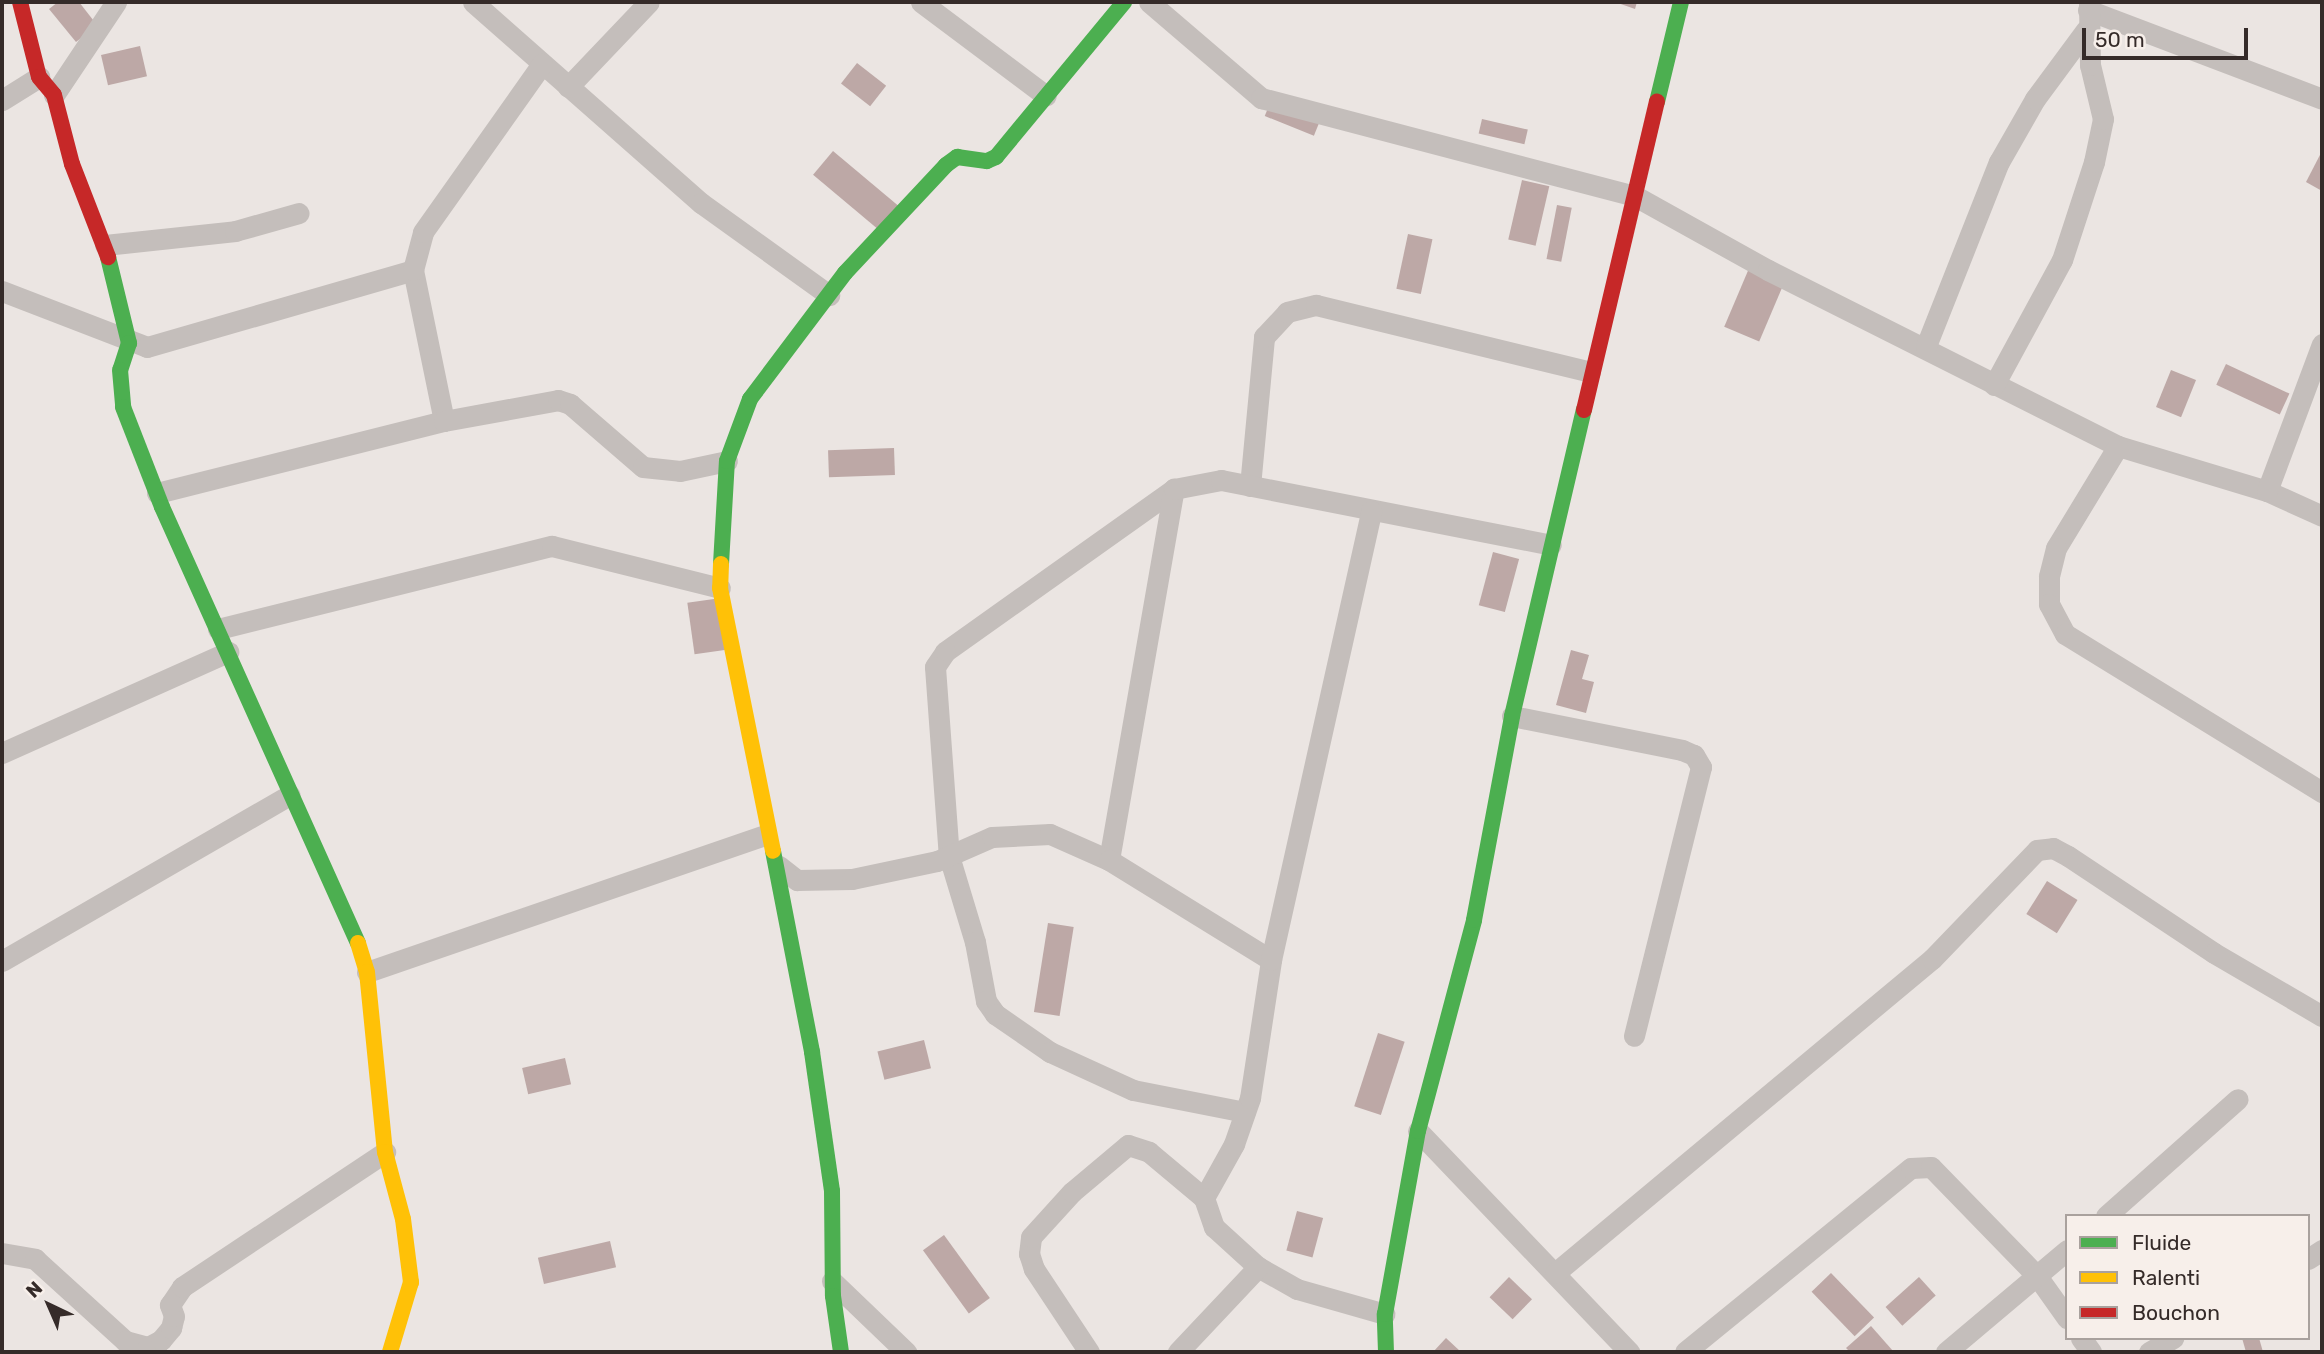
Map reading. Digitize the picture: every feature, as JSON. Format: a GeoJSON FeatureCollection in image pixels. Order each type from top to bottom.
{"type":"FeatureCollection","features":[{"type":"Feature","properties":{"kind":"street"},"geometry":{"type":"LineString","coordinates":[[20,2],[39,77],[54,94],[72,164],[105,245],[129,343],[120,370],[123,407],[157,493],[290,795],[355,933],[367,972],[385,1152],[402,1219],[411,1282],[390,1352]]}},
{"type":"Feature","properties":{"kind":"street"},"geometry":{"type":"LineString","coordinates":[[54,94],[116,2]]}},
{"type":"Feature","properties":{"kind":"street"},"geometry":{"type":"LineString","coordinates":[[473,2],[701,203],[829,295]]}},
{"type":"Feature","properties":{"kind":"street"},"geometry":{"type":"LineString","coordinates":[[568,87],[649,2]]}},
{"type":"Feature","properties":{"kind":"street"},"geometry":{"type":"LineString","coordinates":[[921,2],[1046,96]]}},
{"type":"Feature","properties":{"kind":"street"},"geometry":{"type":"LineString","coordinates":[[841,1352],[832,1281],[832,1191],[779,866],[766,835],[720,588],[727,461],[750,400],[829,295],[946,165],[957,157],[987,161],[996,157],[1124,2]]}},
{"type":"Feature","properties":{"kind":"street"},"geometry":{"type":"LineString","coordinates":[[1149,2],[1261,99],[1635,195],[1768,270],[1926,346],[1994,385],[2118,446],[2267,491],[2322,516]]}},
{"type":"Feature","properties":{"kind":"street"},"geometry":{"type":"LineString","coordinates":[[1386,1352],[1385,1314],[1418,1131],[1474,920],[1512,716],[1590,372],[1681,2]]}},
{"type":"Feature","properties":{"kind":"street"},"geometry":{"type":"LineString","coordinates":[[1926,346],[2000,162],[2035,99],[2088,14]]}},
{"type":"Feature","properties":{"kind":"street"},"geometry":{"type":"LineString","coordinates":[[2088,14],[2322,99]]}},
{"type":"Feature","properties":{"kind":"street"},"geometry":{"type":"LineString","coordinates":[[1994,385],[2062,260],[2094,162],[2103,119],[2088,14]]}},
{"type":"Feature","properties":{"kind":"street"},"geometry":{"type":"LineString","coordinates":[[444,421],[413,271],[423,232],[434,211],[542,64]]}},
{"type":"Feature","properties":{"kind":"street"},"geometry":{"type":"LineString","coordinates":[[2,100],[39,77]]}},
{"type":"Feature","properties":{"kind":"street"},"geometry":{"type":"LineString","coordinates":[[105,245],[235,232],[299,213]]}},
{"type":"Feature","properties":{"kind":"street"},"geometry":{"type":"LineString","coordinates":[[2,291],[129,343],[157,345],[413,271]]}},
{"type":"Feature","properties":{"kind":"street"},"geometry":{"type":"LineString","coordinates":[[1250,486],[1264,337],[1287,312],[1316,305],[1590,372]]}},
{"type":"Feature","properties":{"kind":"street"},"geometry":{"type":"LineString","coordinates":[[2267,491],[2322,344]]}},
{"type":"Feature","properties":{"kind":"street"},"geometry":{"type":"LineString","coordinates":[[157,493],[444,421],[558,400],[570,404],[643,467],[680,471],[727,461]]}},
{"type":"Feature","properties":{"kind":"street"},"geometry":{"type":"LineString","coordinates":[[2118,446],[2056,548],[2049,576],[2049,604],[2065,634],[2322,792]]}},
{"type":"Feature","properties":{"kind":"street"},"geometry":{"type":"LineString","coordinates":[[1245,1111],[1133,1090],[1050,1052],[995,1014],[986,1001],[975,942],[949,856],[935,667],[945,652],[1174,489],[1221,480],[1551,545]]}},
{"type":"Feature","properties":{"kind":"street"},"geometry":{"type":"LineString","coordinates":[[1109,860],[1174,489]]}},
{"type":"Feature","properties":{"kind":"street"},"geometry":{"type":"LineString","coordinates":[[1204,1198],[1245,1111],[1271,960],[1371,511]]}},
{"type":"Feature","properties":{"kind":"street"},"geometry":{"type":"LineString","coordinates":[[218,628],[552,546],[720,588]]}},
{"type":"Feature","properties":{"kind":"street"},"geometry":{"type":"LineString","coordinates":[[2,752],[228,652]]}},
{"type":"Feature","properties":{"kind":"street"},"geometry":{"type":"LineString","coordinates":[[1512,716],[1682,750],[1694,755],[1701,767],[1634,1036]]}},
{"type":"Feature","properties":{"kind":"street"},"geometry":{"type":"LineString","coordinates":[[2,961],[290,795]]}},
{"type":"Feature","properties":{"kind":"street"},"geometry":{"type":"LineString","coordinates":[[779,866],[797,880],[818,883],[949,856],[992,837],[1020,832],[1050,834],[1109,860],[1271,960]]}},
{"type":"Feature","properties":{"kind":"street"},"geometry":{"type":"LineString","coordinates":[[367,972],[766,835]]}},
{"type":"Feature","properties":{"kind":"street"},"geometry":{"type":"LineString","coordinates":[[1556,1273],[1931,958],[2037,850],[2053,848],[2068,856],[2214,953],[2322,1016]]}},
{"type":"Feature","properties":{"kind":"street"},"geometry":{"type":"LineString","coordinates":[[2108,1214],[2238,1099]]}},
{"type":"Feature","properties":{"kind":"street"},"geometry":{"type":"LineString","coordinates":[[1418,1131],[1629,1352]]}},
{"type":"Feature","properties":{"kind":"street"},"geometry":{"type":"LineString","coordinates":[[1089,1352],[1034,1269],[1029,1254],[1031,1237],[1072,1192],[1128,1145],[1139,1145],[1204,1198],[1214,1227],[1258,1267],[1297,1289],[1385,1314]]}},
{"type":"Feature","properties":{"kind":"street"},"geometry":{"type":"LineString","coordinates":[[2,1254],[35,1259],[125,1341],[148,1347],[161,1340],[171,1328],[174,1316],[170,1305],[182,1287],[385,1152]]}},
{"type":"Feature","properties":{"kind":"street"},"geometry":{"type":"LineString","coordinates":[[1685,1352],[1911,1168],[1931,1167],[2037,1276],[2065,1315]]}},
{"type":"Feature","properties":{"kind":"street"},"geometry":{"type":"LineString","coordinates":[[1946,1352],[2065,1252]]}},
{"type":"Feature","properties":{"kind":"street"},"geometry":{"type":"LineString","coordinates":[[1178,1352],[1258,1267]]}},
{"type":"Feature","properties":{"kind":"street"},"geometry":{"type":"LineString","coordinates":[[832,1281],[906,1352]]}},
{"type":"Feature","properties":{"kind":"street"},"geometry":{"type":"LineString","coordinates":[[2149,1352],[2170,1340]]}},
{"type":"Feature","properties":{"kind":"building"},"geometry":{"type":"Polygon","coordinates":[[[58,2],[79,2],[97,25],[76,42],[49,9],[58,2]]]}},
{"type":"Feature","properties":{"kind":"building"},"geometry":{"type":"Polygon","coordinates":[[[1615,2],[1637,2],[1635,9],[1615,2]]]}},
{"type":"Feature","properties":{"kind":"building"},"geometry":{"type":"Polygon","coordinates":[[[140,46],[147,76],[108,85],[101,55],[140,46]]]}},
{"type":"Feature","properties":{"kind":"building"},"geometry":{"type":"Polygon","coordinates":[[[857,63],[886,86],[870,106],[841,83],[857,63]]]}},
{"type":"Feature","properties":{"kind":"building"},"geometry":{"type":"Polygon","coordinates":[[[1270,103],[1319,123],[1314,136],[1265,116],[1270,103]]]}},
{"type":"Feature","properties":{"kind":"building"},"geometry":{"type":"Polygon","coordinates":[[[1482,119],[1528,130],[1524,144],[1479,134],[1482,119]]]}},
{"type":"Feature","properties":{"kind":"building"},"geometry":{"type":"Polygon","coordinates":[[[833,151],[899,206],[879,230],[813,175],[833,151]]]}},
{"type":"Feature","properties":{"kind":"building"},"geometry":{"type":"Polygon","coordinates":[[[2322,151],[2322,191],[2306,182],[2322,151]]]}},
{"type":"Feature","properties":{"kind":"building"},"geometry":{"type":"Polygon","coordinates":[[[1522,180],[1549,186],[1536,246],[1508,239],[1522,180]]]}},
{"type":"Feature","properties":{"kind":"building"},"geometry":{"type":"Polygon","coordinates":[[[1557,205],[1572,208],[1561,262],[1547,259],[1557,205]]]}},
{"type":"Feature","properties":{"kind":"building"},"geometry":{"type":"Polygon","coordinates":[[[1408,234],[1432,239],[1421,294],[1396,289],[1408,234]]]}},
{"type":"Feature","properties":{"kind":"building"},"geometry":{"type":"Polygon","coordinates":[[[1750,266],[1785,281],[1759,342],[1724,327],[1750,266]]]}},
{"type":"Feature","properties":{"kind":"building"},"geometry":{"type":"Polygon","coordinates":[[[2226,364],[2289,394],[2280,414],[2216,385],[2226,364]]]}},
{"type":"Feature","properties":{"kind":"building"},"geometry":{"type":"Polygon","coordinates":[[[2171,370],[2196,380],[2181,417],[2156,407],[2171,370]]]}},
{"type":"Feature","properties":{"kind":"building"},"geometry":{"type":"Polygon","coordinates":[[[894,448],[895,475],[829,477],[828,450],[894,448]]]}},
{"type":"Feature","properties":{"kind":"building"},"geometry":{"type":"Polygon","coordinates":[[[1493,552],[1519,559],[1505,612],[1479,605],[1493,552]]]}},
{"type":"Feature","properties":{"kind":"building"},"geometry":{"type":"Polygon","coordinates":[[[721,598],[728,649],[695,654],[687,603],[721,598]]]}},
{"type":"Feature","properties":{"kind":"building"},"geometry":{"type":"Polygon","coordinates":[[[1571,650],[1589,655],[1582,679],[1594,682],[1586,713],[1556,705],[1571,650]]]}},
{"type":"Feature","properties":{"kind":"building"},"geometry":{"type":"Polygon","coordinates":[[[2047,881],[2078,900],[2057,933],[2026,914],[2047,881]]]}},
{"type":"Feature","properties":{"kind":"building"},"geometry":{"type":"Polygon","coordinates":[[[1048,923],[1074,927],[1060,1016],[1034,1012],[1048,923]]]}},
{"type":"Feature","properties":{"kind":"building"},"geometry":{"type":"Polygon","coordinates":[[[1378,1033],[1405,1042],[1381,1115],[1354,1106],[1378,1033]]]}},
{"type":"Feature","properties":{"kind":"building"},"geometry":{"type":"Polygon","coordinates":[[[924,1040],[931,1068],[884,1080],[877,1052],[924,1040]]]}},
{"type":"Feature","properties":{"kind":"building"},"geometry":{"type":"Polygon","coordinates":[[[565,1058],[571,1084],[528,1094],[522,1068],[565,1058]]]}},
{"type":"Feature","properties":{"kind":"building"},"geometry":{"type":"Polygon","coordinates":[[[1297,1211],[1323,1218],[1312,1258],[1286,1251],[1297,1211]]]}},
{"type":"Feature","properties":{"kind":"building"},"geometry":{"type":"Polygon","coordinates":[[[944,1235],[990,1298],[969,1313],[923,1250],[944,1235]]]}},
{"type":"Feature","properties":{"kind":"building"},"geometry":{"type":"Polygon","coordinates":[[[610,1241],[616,1267],[544,1284],[538,1258],[610,1241]]]}},
{"type":"Feature","properties":{"kind":"building"},"geometry":{"type":"Polygon","coordinates":[[[1831,1273],[1874,1318],[1855,1336],[1812,1292],[1831,1273]]]}},
{"type":"Feature","properties":{"kind":"building"},"geometry":{"type":"Polygon","coordinates":[[[1509,1277],[1532,1299],[1513,1319],[1490,1297],[1509,1277]]]}},
{"type":"Feature","properties":{"kind":"building"},"geometry":{"type":"Polygon","coordinates":[[[1919,1277],[1936,1296],[1902,1326],[1886,1307],[1919,1277]]]}},
{"type":"Feature","properties":{"kind":"building"},"geometry":{"type":"Polygon","coordinates":[[[1871,1326],[1893,1351],[1850,1352],[1846,1348],[1871,1326]]]}},
{"type":"Feature","properties":{"kind":"building"},"geometry":{"type":"Polygon","coordinates":[[[1446,1338],[1461,1352],[1433,1352],[1446,1338]]]}},
{"type":"Feature","properties":{"kind":"building"},"geometry":{"type":"Polygon","coordinates":[[[2243,1340],[2260,1340],[2263,1352],[2246,1352],[2243,1340]]]}},
{"type":"Feature","properties":{"kind":"traffic: fast"},"geometry":{"type":"LineString","coordinates":[[721,564],[727,461],[750,399],[845,273],[946,165],[957,157],[987,161],[996,157],[1124,2]]}},
{"type":"Feature","properties":{"kind":"traffic: fast"},"geometry":{"type":"LineString","coordinates":[[1657,102],[1681,2]]}},
{"type":"Feature","properties":{"kind":"traffic: fast"},"geometry":{"type":"LineString","coordinates":[[108,257],[129,343],[120,370],[123,407],[162,507],[358,943]]}},
{"type":"Feature","properties":{"kind":"traffic: fast"},"geometry":{"type":"LineString","coordinates":[[1386,1352],[1385,1314],[1418,1131],[1474,920],[1512,716],[1584,410]]}},
{"type":"Feature","properties":{"kind":"traffic: fast"},"geometry":{"type":"LineString","coordinates":[[773,851],[812,1052],[832,1191],[833,1296],[841,1352]]}},
{"type":"Feature","properties":{"kind":"traffic: slow"},"geometry":{"type":"LineString","coordinates":[[721,564],[720,588],[773,851]]}},
{"type":"Feature","properties":{"kind":"traffic: slow"},"geometry":{"type":"LineString","coordinates":[[358,943],[367,972],[385,1152],[403,1219],[411,1282],[390,1352]]}},
{"type":"Feature","properties":{"kind":"traffic: jam"},"geometry":{"type":"LineString","coordinates":[[20,2],[39,77],[54,95],[72,164],[108,257]]}},
{"type":"Feature","properties":{"kind":"traffic: jam"},"geometry":{"type":"LineString","coordinates":[[1584,410],[1657,102]]}}]}
